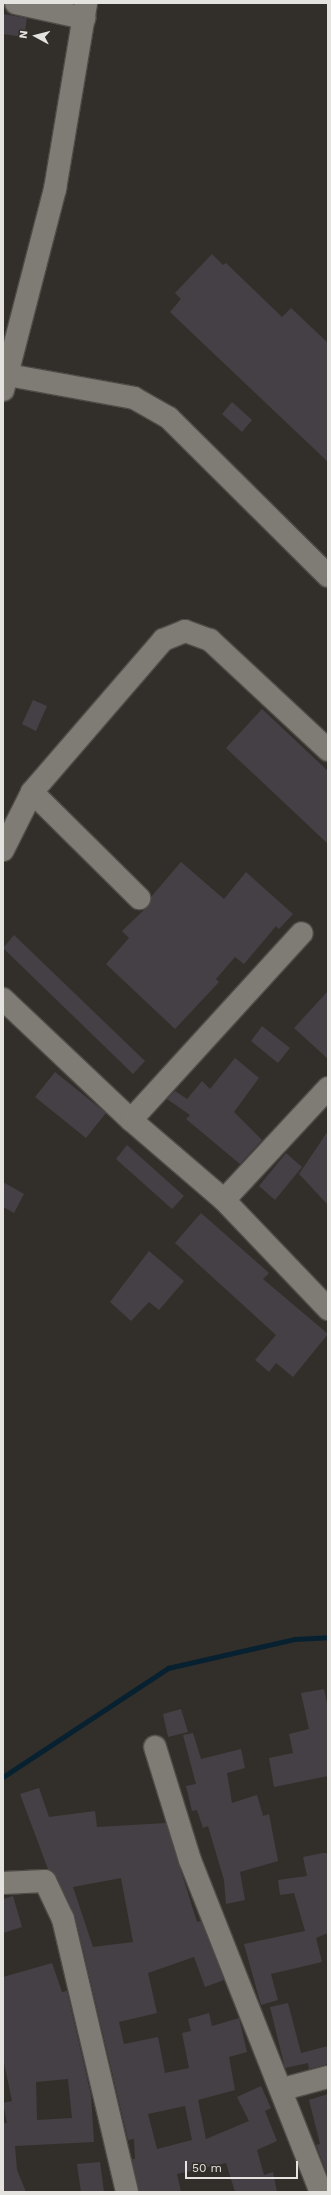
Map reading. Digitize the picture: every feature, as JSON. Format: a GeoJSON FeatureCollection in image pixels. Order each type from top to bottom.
{"type":"FeatureCollection","features":[{"type":"Feature","properties":{"kind":"street"},"geometry":{"type":"LineString","coordinates":[[16,3],[85,11],[55,188],[5,383],[134,398],[169,418],[328,576]]}},
{"type":"Feature","properties":{"kind":"street"},"geometry":{"type":"LineString","coordinates":[[3,850],[32,792],[163,640],[185,631],[210,640],[328,750]]}},
{"type":"Feature","properties":{"kind":"street"},"geometry":{"type":"LineString","coordinates":[[32,792],[140,898]]}},
{"type":"Feature","properties":{"kind":"street"},"geometry":{"type":"LineString","coordinates":[[131,1120],[302,933]]}},
{"type":"Feature","properties":{"kind":"street"},"geometry":{"type":"LineString","coordinates":[[3,999],[131,1120],[224,1200],[328,1309]]}},
{"type":"Feature","properties":{"kind":"street"},"geometry":{"type":"LineString","coordinates":[[224,1200],[328,1088]]}},
{"type":"Feature","properties":{"kind":"street"},"geometry":{"type":"LineString","coordinates":[[155,1746],[190,1860],[282,2089],[321,2192]]}},
{"type":"Feature","properties":{"kind":"street"},"geometry":{"type":"LineString","coordinates":[[3,1883],[45,1881],[63,1919],[127,2192]]}},
{"type":"Feature","properties":{"kind":"street"},"geometry":{"type":"LineString","coordinates":[[282,2089],[328,2077]]}},
{"type":"Feature","properties":{"kind":"building"},"geometry":{"type":"Polygon","coordinates":[[[3,14],[27,18],[24,37],[3,34],[3,14]]]}},
{"type":"Feature","properties":{"kind":"building"},"geometry":{"type":"Polygon","coordinates":[[[212,254],[223,265],[226,263],[282,317],[291,308],[328,343],[328,462],[170,312],[181,299],[175,293],[212,254]]]}},
{"type":"Feature","properties":{"kind":"building"},"geometry":{"type":"Polygon","coordinates":[[[232,402],[252,420],[242,432],[222,414],[232,402]]]}},
{"type":"Feature","properties":{"kind":"building"},"geometry":{"type":"Polygon","coordinates":[[[33,700],[47,706],[36,731],[22,724],[33,700]]]}},
{"type":"Feature","properties":{"kind":"building"},"geometry":{"type":"Polygon","coordinates":[[[262,709],[328,771],[328,844],[226,748],[262,709]]]}},
{"type":"Feature","properties":{"kind":"building"},"geometry":{"type":"Polygon","coordinates":[[[181,862],[224,899],[246,872],[293,914],[279,929],[276,926],[244,964],[235,957],[216,979],[219,982],[175,1029],[106,964],[129,938],[122,931],[148,906],[151,897],[181,862]]]}},
{"type":"Feature","properties":{"kind":"building"},"geometry":{"type":"Polygon","coordinates":[[[14,935],[145,1061],[133,1074],[3,948],[14,935]]]}},
{"type":"Feature","properties":{"kind":"building"},"geometry":{"type":"Polygon","coordinates":[[[328,991],[328,1059],[294,1028],[328,991]]]}},
{"type":"Feature","properties":{"kind":"building"},"geometry":{"type":"Polygon","coordinates":[[[262,1026],[290,1048],[278,1063],[251,1041],[262,1026]]]}},
{"type":"Feature","properties":{"kind":"building"},"geometry":{"type":"Polygon","coordinates":[[[235,1058],[259,1078],[234,1112],[262,1140],[240,1164],[186,1119],[190,1115],[167,1099],[175,1091],[187,1099],[202,1081],[210,1089],[235,1058]]]}},
{"type":"Feature","properties":{"kind":"building"},"geometry":{"type":"Polygon","coordinates":[[[55,1072],[106,1113],[86,1138],[35,1097],[55,1072]]]}},
{"type":"Feature","properties":{"kind":"building"},"geometry":{"type":"Polygon","coordinates":[[[328,1131],[328,1205],[299,1174],[328,1131]]]}},
{"type":"Feature","properties":{"kind":"building"},"geometry":{"type":"Polygon","coordinates":[[[127,1145],[184,1196],[172,1209],[116,1159],[127,1145]]]}},
{"type":"Feature","properties":{"kind":"building"},"geometry":{"type":"Polygon","coordinates":[[[286,1153],[302,1167],[275,1200],[259,1186],[286,1153]]]}},
{"type":"Feature","properties":{"kind":"building"},"geometry":{"type":"Polygon","coordinates":[[[3,1182],[24,1194],[14,1213],[3,1207],[3,1182]]]}},
{"type":"Feature","properties":{"kind":"building"},"geometry":{"type":"Polygon","coordinates":[[[201,1213],[269,1273],[263,1279],[328,1334],[293,1377],[276,1363],[269,1372],[255,1360],[276,1335],[175,1243],[201,1213]]]}},
{"type":"Feature","properties":{"kind":"building"},"geometry":{"type":"Polygon","coordinates":[[[149,1251],[184,1281],[159,1310],[149,1302],[131,1321],[110,1302],[149,1251]]]}},
{"type":"Feature","properties":{"kind":"building"},"geometry":{"type":"Polygon","coordinates":[[[324,1689],[328,1708],[328,1776],[274,1787],[269,1758],[293,1753],[289,1734],[309,1729],[301,1693],[324,1689]]]}},
{"type":"Feature","properties":{"kind":"building"},"geometry":{"type":"Polygon","coordinates":[[[181,1709],[188,1732],[168,1737],[163,1714],[181,1709]]]}},
{"type":"Feature","properties":{"kind":"building"},"geometry":{"type":"Polygon","coordinates":[[[193,1733],[201,1759],[241,1749],[245,1768],[227,1773],[232,1803],[257,1795],[263,1816],[269,1814],[278,1861],[240,1872],[245,1900],[226,1904],[224,1880],[208,1826],[203,1828],[197,1810],[192,1811],[186,1786],[196,1784],[183,1735],[193,1733]]]}},
{"type":"Feature","properties":{"kind":"building"},"geometry":{"type":"Polygon","coordinates":[[[39,1788],[49,1817],[95,1811],[97,1827],[166,1823],[197,1922],[201,1921],[224,1980],[205,1987],[194,1957],[148,1973],[157,2013],[119,2022],[124,2044],[158,2037],[165,2073],[189,2068],[182,2033],[191,2031],[188,2019],[209,2013],[212,2026],[239,2018],[247,2052],[229,2057],[235,2090],[198,2100],[206,2139],[249,2121],[237,2097],[261,2086],[271,2108],[265,2111],[277,2141],[257,2150],[264,2175],[273,2172],[277,2192],[235,2192],[226,2163],[177,2174],[181,2192],[139,2192],[132,2159],[135,2159],[134,2139],[128,2140],[75,1916],[56,1876],[48,1869],[20,1794],[39,1788]],[[121,1878],[73,1887],[93,1947],[133,1942],[121,1878]],[[185,2106],[148,2114],[157,2149],[192,2140],[185,2106]]]}},
{"type":"Feature","properties":{"kind":"building"},"geometry":{"type":"Polygon","coordinates":[[[328,1853],[328,1933],[316,1938],[322,1962],[271,1974],[278,2000],[261,2005],[244,1944],[305,1931],[294,1893],[280,1895],[278,1880],[307,1876],[303,1857],[328,1853]]]}},
{"type":"Feature","properties":{"kind":"building"},"geometry":{"type":"Polygon","coordinates":[[[13,1896],[22,1927],[3,1933],[3,1899],[13,1896]]]}},
{"type":"Feature","properties":{"kind":"building"},"geometry":{"type":"Polygon","coordinates":[[[52,1963],[62,1992],[67,1991],[91,2095],[94,2142],[15,2146],[17,2170],[26,2192],[3,2192],[3,2123],[7,2123],[3,2103],[12,2101],[3,2058],[3,1977],[52,1963]],[[68,2079],[36,2082],[37,2120],[72,2118],[68,2079]]]}},
{"type":"Feature","properties":{"kind":"building"},"geometry":{"type":"Polygon","coordinates":[[[288,2003],[301,2053],[328,2046],[328,2064],[309,2069],[308,2063],[285,2068],[270,2007],[288,2003]]]}},
{"type":"Feature","properties":{"kind":"building"},"geometry":{"type":"Polygon","coordinates":[[[328,2094],[328,2176],[316,2145],[320,2144],[309,2100],[328,2094]]]}},
{"type":"Feature","properties":{"kind":"building"},"geometry":{"type":"Polygon","coordinates":[[[100,2162],[104,2192],[81,2192],[77,2164],[100,2162]]]}},
{"type":"Feature","properties":{"kind":"waterway"},"geometry":{"type":"LineString","coordinates":[[3,1777],[168,1668],[295,1639],[328,1637]]}}]}
